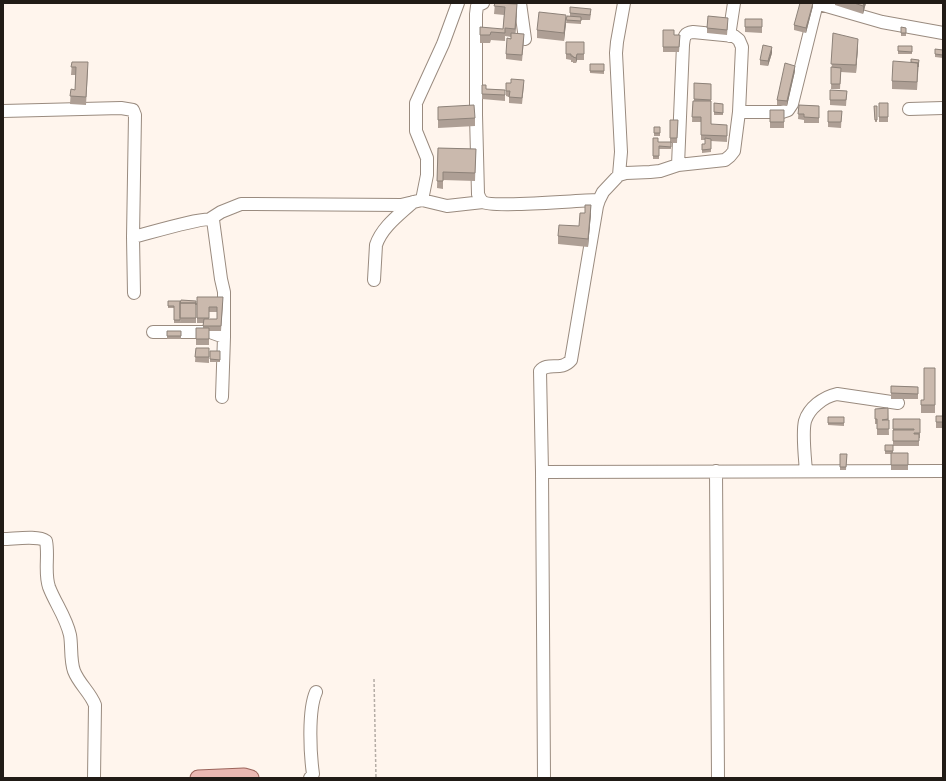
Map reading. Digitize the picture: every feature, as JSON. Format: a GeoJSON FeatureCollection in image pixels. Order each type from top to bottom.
{"type":"FeatureCollection","features":[{"type":"Feature","properties":{"kind":"main road"},"geometry":{"type":"LineString","coordinates":[[198,778],[244,776],[251,778]]}},
{"type":"Feature","properties":{"kind":"street"},"geometry":{"type":"LineString","coordinates":[[374,280],[376,245],[378,240],[385,228],[418,201],[427,175],[427,158],[416,131],[416,103],[443,44],[458,3]]}},
{"type":"Feature","properties":{"kind":"street"},"geometry":{"type":"LineString","coordinates":[[483,3],[479,4],[476,8],[476,115],[478,194],[483,202]]}},
{"type":"Feature","properties":{"kind":"street"},"geometry":{"type":"LineString","coordinates":[[487,3],[493,3]]}},
{"type":"Feature","properties":{"kind":"street"},"geometry":{"type":"LineString","coordinates":[[544,778],[540,371],[546,366],[564,366],[571,360],[599,200],[618,175],[621,152],[616,53],[624,3]]}},
{"type":"Feature","properties":{"kind":"street"},"geometry":{"type":"LineString","coordinates":[[728,36],[734,3]]}},
{"type":"Feature","properties":{"kind":"street"},"geometry":{"type":"LineString","coordinates":[[739,112],[782,112],[788,110],[792,104],[817,3],[882,22],[943,33]]}},
{"type":"Feature","properties":{"kind":"street"},"geometry":{"type":"LineString","coordinates":[[507,4],[520,4],[525,40]]}},
{"type":"Feature","properties":{"kind":"street"},"geometry":{"type":"LineString","coordinates":[[618,175],[655,172],[678,165],[725,160],[730,156],[734,151],[739,112],[742,47],[739,40],[734,36],[693,32],[687,32],[684,36],[678,165]]}},
{"type":"Feature","properties":{"kind":"street"},"geometry":{"type":"LineString","coordinates":[[3,111],[122,108],[133,110],[135,115],[133,237],[134,294]]}},
{"type":"Feature","properties":{"kind":"street"},"geometry":{"type":"LineString","coordinates":[[909,109],[943,108]]}},
{"type":"Feature","properties":{"kind":"street"},"geometry":{"type":"LineString","coordinates":[[133,237],[210,219],[221,212],[241,204],[401,205],[418,201],[447,206],[483,202],[490,204],[599,200]]}},
{"type":"Feature","properties":{"kind":"street"},"geometry":{"type":"LineString","coordinates":[[210,219],[213,220],[215,224],[217,253],[224,292],[222,397]]}},
{"type":"Feature","properties":{"kind":"street"},"geometry":{"type":"LineString","coordinates":[[153,332],[205,332],[224,337]]}},
{"type":"Feature","properties":{"kind":"street"},"geometry":{"type":"LineString","coordinates":[[806,471],[805,421],[817,403],[828,396],[836,394],[898,403]]}},
{"type":"Feature","properties":{"kind":"street"},"geometry":{"type":"LineString","coordinates":[[716,471],[718,778]]}},
{"type":"Feature","properties":{"kind":"street"},"geometry":{"type":"LineString","coordinates":[[542,472],[943,471]]}},
{"type":"Feature","properties":{"kind":"street"},"geometry":{"type":"LineString","coordinates":[[3,539],[36,538],[46,541],[47,579],[66,620],[70,635],[74,670],[95,704],[94,778]]}},
{"type":"Feature","properties":{"kind":"street"},"geometry":{"type":"LineString","coordinates":[[310,778],[313,774],[311,726],[312,704],[316,692]]}},
{"type":"Feature","properties":{"kind":"path"},"geometry":{"type":"LineString","coordinates":[[374,679],[376,778]]}},
{"type":"Feature","properties":{"kind":"building"},"geometry":{"type":"Polygon","coordinates":[[[495,3],[517,4],[515,29],[505,28],[505,33],[491,32],[490,35],[480,35],[480,27],[503,29],[505,7],[494,6],[495,3]]]}},
{"type":"Feature","properties":{"kind":"building"},"geometry":{"type":"Polygon","coordinates":[[[800,3],[813,3],[806,28],[794,25],[800,3]]]}},
{"type":"Feature","properties":{"kind":"building"},"geometry":{"type":"Polygon","coordinates":[[[854,3],[864,3],[863,6],[854,3]]]}},
{"type":"Feature","properties":{"kind":"building"},"geometry":{"type":"Polygon","coordinates":[[[570,7],[591,9],[590,15],[570,13],[570,7]]]}},
{"type":"Feature","properties":{"kind":"building"},"geometry":{"type":"Polygon","coordinates":[[[539,12],[566,15],[564,33],[537,30],[539,12]]]}},
{"type":"Feature","properties":{"kind":"building"},"geometry":{"type":"Polygon","coordinates":[[[567,16],[581,17],[581,21],[566,20],[567,16]]]}},
{"type":"Feature","properties":{"kind":"building"},"geometry":{"type":"Polygon","coordinates":[[[708,16],[728,18],[727,30],[707,28],[708,16]]]}},
{"type":"Feature","properties":{"kind":"building"},"geometry":{"type":"Polygon","coordinates":[[[745,19],[762,19],[762,27],[745,27],[745,19]]]}},
{"type":"Feature","properties":{"kind":"building"},"geometry":{"type":"Polygon","coordinates":[[[901,27],[906,28],[906,33],[901,33],[901,27]]]}},
{"type":"Feature","properties":{"kind":"building"},"geometry":{"type":"Polygon","coordinates":[[[663,30],[674,30],[674,35],[680,35],[679,47],[663,47],[663,30]]]}},
{"type":"Feature","properties":{"kind":"building"},"geometry":{"type":"Polygon","coordinates":[[[511,33],[524,34],[522,55],[506,54],[507,38],[511,39],[511,33]]]}},
{"type":"Feature","properties":{"kind":"building"},"geometry":{"type":"Polygon","coordinates":[[[833,33],[858,39],[856,65],[831,64],[833,33]]]}},
{"type":"Feature","properties":{"kind":"building"},"geometry":{"type":"Polygon","coordinates":[[[566,42],[584,42],[584,54],[577,54],[576,58],[571,56],[571,54],[566,54],[566,42]]]}},
{"type":"Feature","properties":{"kind":"building"},"geometry":{"type":"Polygon","coordinates":[[[763,45],[772,47],[768,61],[760,60],[763,45]]]}},
{"type":"Feature","properties":{"kind":"building"},"geometry":{"type":"Polygon","coordinates":[[[898,46],[912,46],[912,52],[898,51],[898,46]]]}},
{"type":"Feature","properties":{"kind":"building"},"geometry":{"type":"Polygon","coordinates":[[[935,49],[943,50],[943,55],[935,54],[935,49]]]}},
{"type":"Feature","properties":{"kind":"building"},"geometry":{"type":"Polygon","coordinates":[[[911,59],[919,60],[918,67],[918,63],[911,62],[911,59]]]}},
{"type":"Feature","properties":{"kind":"building"},"geometry":{"type":"Polygon","coordinates":[[[893,61],[918,63],[917,82],[892,81],[893,61]]]}},
{"type":"Feature","properties":{"kind":"building"},"geometry":{"type":"Polygon","coordinates":[[[72,62],[88,62],[86,97],[70,96],[71,89],[75,90],[76,67],[71,67],[72,62]]]}},
{"type":"Feature","properties":{"kind":"building"},"geometry":{"type":"Polygon","coordinates":[[[785,63],[795,66],[787,101],[777,100],[785,63]]]}},
{"type":"Feature","properties":{"kind":"building"},"geometry":{"type":"Polygon","coordinates":[[[590,64],[604,64],[604,71],[590,71],[590,64]]]}},
{"type":"Feature","properties":{"kind":"building"},"geometry":{"type":"Polygon","coordinates":[[[831,67],[841,68],[840,84],[831,84],[831,67]]]}},
{"type":"Feature","properties":{"kind":"building"},"geometry":{"type":"Polygon","coordinates":[[[511,79],[524,80],[522,98],[509,97],[510,91],[506,91],[506,83],[511,83],[511,79]]]}},
{"type":"Feature","properties":{"kind":"building"},"geometry":{"type":"Polygon","coordinates":[[[694,83],[711,84],[711,100],[694,99],[694,83]]]}},
{"type":"Feature","properties":{"kind":"building"},"geometry":{"type":"Polygon","coordinates":[[[482,85],[486,85],[486,89],[505,90],[505,95],[482,94],[482,85]]]}},
{"type":"Feature","properties":{"kind":"building"},"geometry":{"type":"Polygon","coordinates":[[[830,90],[847,91],[846,100],[830,100],[830,90]]]}},
{"type":"Feature","properties":{"kind":"building"},"geometry":{"type":"Polygon","coordinates":[[[693,101],[711,101],[711,124],[727,125],[727,136],[701,135],[701,117],[692,117],[693,101]]]}},
{"type":"Feature","properties":{"kind":"building"},"geometry":{"type":"Polygon","coordinates":[[[714,103],[723,104],[723,113],[714,112],[714,103]]]}},
{"type":"Feature","properties":{"kind":"building"},"geometry":{"type":"Polygon","coordinates":[[[879,103],[888,103],[888,117],[879,117],[879,103]]]}},
{"type":"Feature","properties":{"kind":"building"},"geometry":{"type":"Polygon","coordinates":[[[474,105],[475,118],[438,120],[438,107],[474,105]]]}},
{"type":"Feature","properties":{"kind":"building"},"geometry":{"type":"Polygon","coordinates":[[[799,105],[819,106],[819,118],[804,117],[804,114],[798,114],[799,105]]]}},
{"type":"Feature","properties":{"kind":"building"},"geometry":{"type":"Polygon","coordinates":[[[874,106],[877,106],[877,120],[875,120],[874,106]]]}},
{"type":"Feature","properties":{"kind":"building"},"geometry":{"type":"Polygon","coordinates":[[[770,110],[784,110],[784,122],[770,122],[770,110]]]}},
{"type":"Feature","properties":{"kind":"building"},"geometry":{"type":"Polygon","coordinates":[[[828,111],[842,111],[841,122],[828,122],[828,111]]]}},
{"type":"Feature","properties":{"kind":"building"},"geometry":{"type":"Polygon","coordinates":[[[670,120],[678,120],[677,138],[670,138],[670,120]]]}},
{"type":"Feature","properties":{"kind":"building"},"geometry":{"type":"Polygon","coordinates":[[[654,127],[660,127],[660,133],[654,133],[654,127]]]}},
{"type":"Feature","properties":{"kind":"building"},"geometry":{"type":"Polygon","coordinates":[[[653,138],[658,138],[658,142],[671,142],[671,147],[659,146],[659,156],[653,156],[653,138]]]}},
{"type":"Feature","properties":{"kind":"building"},"geometry":{"type":"Polygon","coordinates":[[[705,138],[711,139],[711,149],[702,150],[702,144],[705,144],[705,138]]]}},
{"type":"Feature","properties":{"kind":"building"},"geometry":{"type":"Polygon","coordinates":[[[438,148],[476,149],[475,173],[443,172],[443,181],[437,181],[438,148]]]}},
{"type":"Feature","properties":{"kind":"building"},"geometry":{"type":"Polygon","coordinates":[[[585,205],[591,205],[588,239],[558,236],[559,225],[579,226],[580,213],[585,213],[585,205]]]}},
{"type":"Feature","properties":{"kind":"building"},"geometry":{"type":"Polygon","coordinates":[[[197,297],[223,297],[221,326],[203,326],[204,319],[217,319],[217,307],[209,307],[209,318],[197,318],[197,297]]]}},
{"type":"Feature","properties":{"kind":"building"},"geometry":{"type":"Polygon","coordinates":[[[181,300],[196,301],[196,303],[180,303],[181,300]]]}},
{"type":"Feature","properties":{"kind":"building"},"geometry":{"type":"Polygon","coordinates":[[[168,301],[180,301],[180,320],[174,320],[174,306],[168,306],[168,301]]]}},
{"type":"Feature","properties":{"kind":"building"},"geometry":{"type":"Polygon","coordinates":[[[180,303],[196,303],[196,318],[180,318],[180,303]]]}},
{"type":"Feature","properties":{"kind":"building"},"geometry":{"type":"Polygon","coordinates":[[[196,328],[209,328],[209,339],[196,339],[196,328]]]}},
{"type":"Feature","properties":{"kind":"building"},"geometry":{"type":"Polygon","coordinates":[[[167,331],[181,331],[181,336],[167,336],[167,331]]]}},
{"type":"Feature","properties":{"kind":"building"},"geometry":{"type":"Polygon","coordinates":[[[196,348],[209,348],[209,357],[195,357],[196,348]]]}},
{"type":"Feature","properties":{"kind":"building"},"geometry":{"type":"Polygon","coordinates":[[[210,351],[220,351],[220,360],[210,359],[210,351]]]}},
{"type":"Feature","properties":{"kind":"building"},"geometry":{"type":"Polygon","coordinates":[[[924,368],[935,368],[935,405],[921,405],[921,400],[924,400],[924,368]]]}},
{"type":"Feature","properties":{"kind":"building"},"geometry":{"type":"Polygon","coordinates":[[[891,386],[918,387],[918,394],[891,393],[891,386]]]}},
{"type":"Feature","properties":{"kind":"building"},"geometry":{"type":"Polygon","coordinates":[[[888,408],[888,419],[882,420],[889,420],[889,429],[877,429],[875,409],[888,408]]]}},
{"type":"Feature","properties":{"kind":"building"},"geometry":{"type":"Polygon","coordinates":[[[936,416],[943,416],[943,422],[936,422],[936,416]]]}},
{"type":"Feature","properties":{"kind":"building"},"geometry":{"type":"Polygon","coordinates":[[[828,417],[844,417],[844,423],[828,423],[828,417]]]}},
{"type":"Feature","properties":{"kind":"building"},"geometry":{"type":"Polygon","coordinates":[[[893,419],[920,419],[920,433],[914,433],[919,434],[919,441],[893,441],[893,430],[914,429],[893,429],[893,419]]]}},
{"type":"Feature","properties":{"kind":"building"},"geometry":{"type":"Polygon","coordinates":[[[885,445],[893,445],[893,451],[885,451],[885,445]]]}},
{"type":"Feature","properties":{"kind":"building"},"geometry":{"type":"Polygon","coordinates":[[[891,453],[908,453],[908,465],[891,465],[891,453]]]}},
{"type":"Feature","properties":{"kind":"building"},"geometry":{"type":"Polygon","coordinates":[[[840,454],[847,454],[846,467],[840,467],[840,454]]]}}]}
